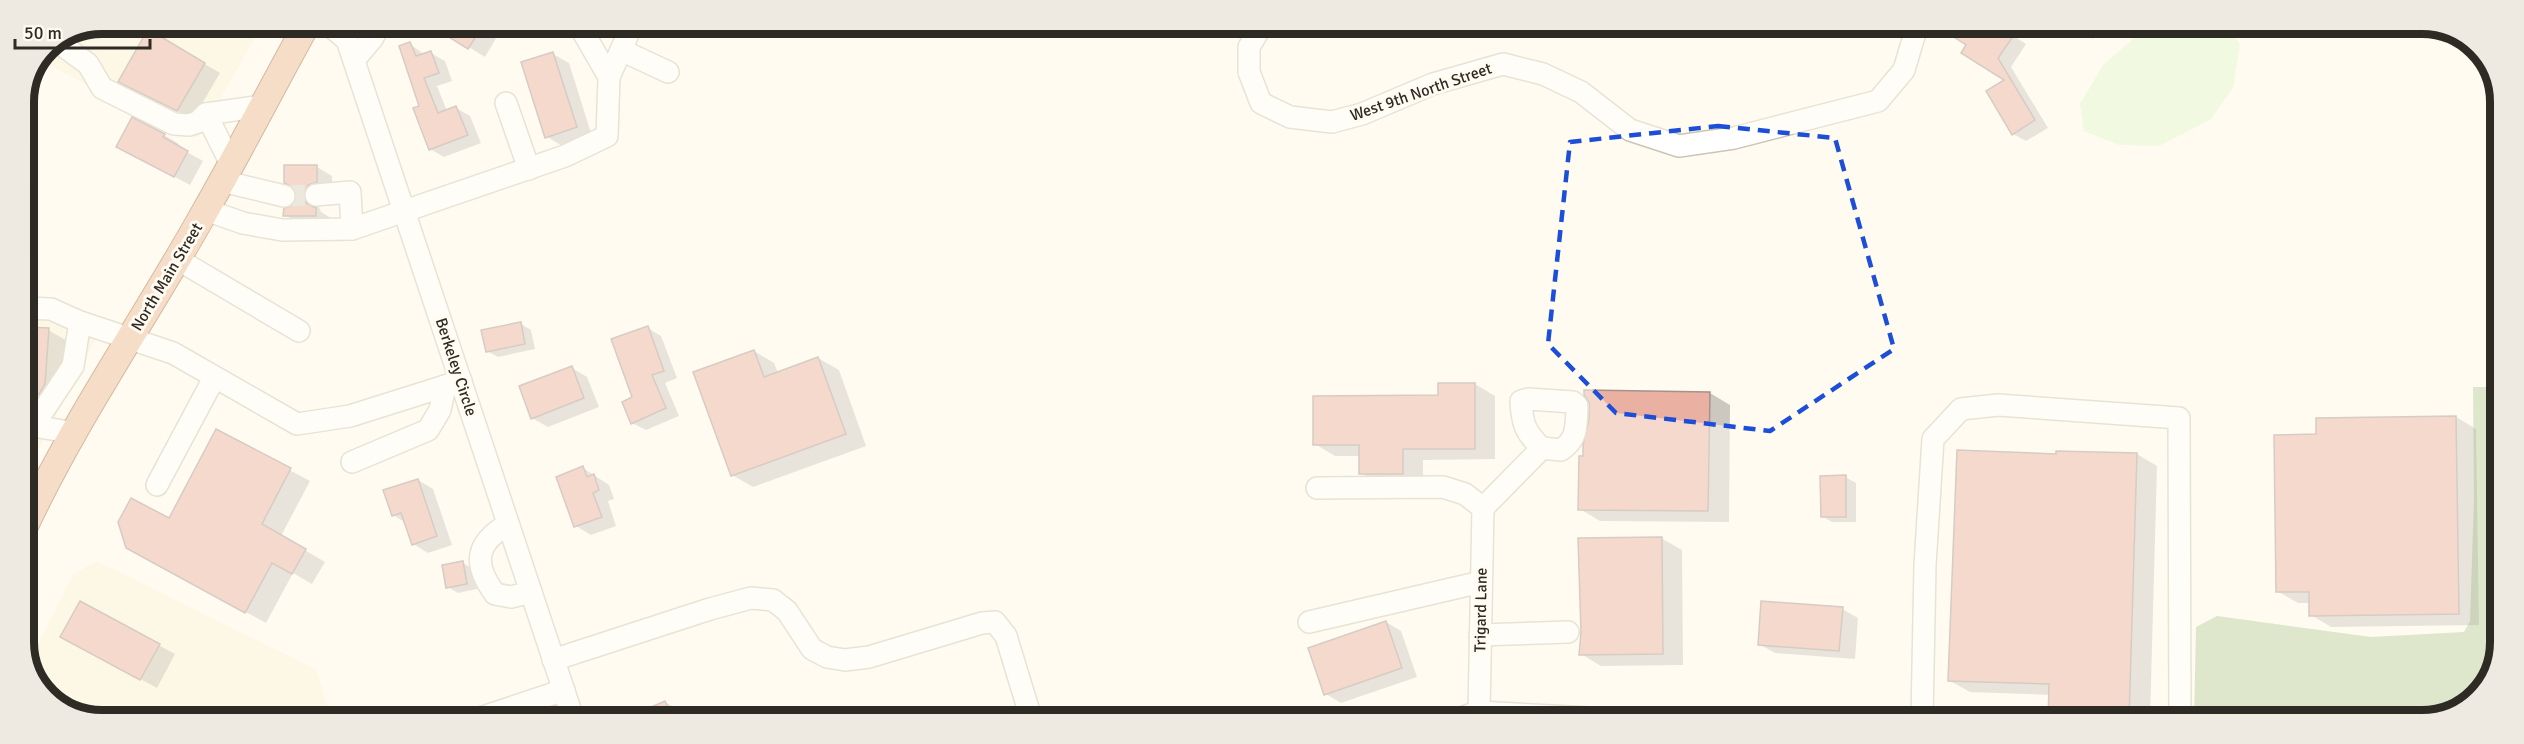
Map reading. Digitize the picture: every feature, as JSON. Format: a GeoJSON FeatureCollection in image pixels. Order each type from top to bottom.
{"type":"FeatureCollection","features":[{"type":"Feature","properties":{"kind":"main road","name":"North Main Street"},"geometry":{"type":"LineString","coordinates":[[35,494],[75,433],[206,210],[301,34]]}},
{"type":"Feature","properties":{"kind":"street","name":"Berkeley Circle"},"geometry":{"type":"LineString","coordinates":[[340,34],[347,40],[405,212],[453,383],[508,524],[570,710]]}},
{"type":"Feature","properties":{"kind":"street"},"geometry":{"type":"LineString","coordinates":[[354,60],[375,34]]}},
{"type":"Feature","properties":{"kind":"street"},"geometry":{"type":"LineString","coordinates":[[585,34],[609,77]]}},
{"type":"Feature","properties":{"kind":"street"},"geometry":{"type":"LineString","coordinates":[[206,210],[243,223],[282,230],[352,228],[405,212],[565,156],[607,136],[609,77],[628,34]]}},
{"type":"Feature","properties":{"kind":"street","name":"West 9th North Street"},"geometry":{"type":"LineString","coordinates":[[1257,34],[1249,47],[1250,72],[1261,103],[1290,117],[1332,122],[1362,114],[1433,84],[1503,64],[1544,74],[1581,92],[1630,130],[1678,147],[1734,138],[1878,101],[1904,70],[1915,34]]}},
{"type":"Feature","properties":{"kind":"street"},"geometry":{"type":"LineString","coordinates":[[64,46],[88,64],[102,88],[174,124],[189,125],[198,122],[206,114],[262,106]]}},
{"type":"Feature","properties":{"kind":"street"},"geometry":{"type":"LineString","coordinates":[[621,50],[668,72]]}},
{"type":"Feature","properties":{"kind":"street"},"geometry":{"type":"LineString","coordinates":[[506,104],[529,169]]}},
{"type":"Feature","properties":{"kind":"street"},"geometry":{"type":"LineString","coordinates":[[206,114],[226,173],[284,196]]}},
{"type":"Feature","properties":{"kind":"street"},"geometry":{"type":"LineString","coordinates":[[316,195],[350,192],[352,228]]}},
{"type":"Feature","properties":{"kind":"street"},"geometry":{"type":"LineString","coordinates":[[177,259],[299,331]]}},
{"type":"Feature","properties":{"kind":"street"},"geometry":{"type":"LineString","coordinates":[[34,308],[51,309],[80,322],[173,353],[297,424],[350,416],[453,383]]}},
{"type":"Feature","properties":{"kind":"street"},"geometry":{"type":"LineString","coordinates":[[35,424],[73,366],[80,322]]}},
{"type":"Feature","properties":{"kind":"street"},"geometry":{"type":"LineString","coordinates":[[157,485],[214,378]]}},
{"type":"Feature","properties":{"kind":"street"},"geometry":{"type":"LineString","coordinates":[[352,462],[428,430],[453,383]]}},
{"type":"Feature","properties":{"kind":"street"},"geometry":{"type":"LineString","coordinates":[[1922,710],[1925,566],[1933,439],[1961,409],[1998,405],[2179,418],[2180,710]]}},
{"type":"Feature","properties":{"kind":"street"},"geometry":{"type":"LineString","coordinates":[[35,426],[75,433]]}},
{"type":"Feature","properties":{"kind":"street"},"geometry":{"type":"LineString","coordinates":[[1317,488],[1443,487],[1465,495],[1483,508],[1542,448]]}},
{"type":"Feature","properties":{"kind":"street","name":"Trigard Lane"},"geometry":{"type":"LineString","coordinates":[[1479,710],[1483,508]]}},
{"type":"Feature","properties":{"kind":"street"},"geometry":{"type":"LineString","coordinates":[[508,524],[492,534],[482,547],[480,561],[483,573],[495,594],[511,597],[531,592]]}},
{"type":"Feature","properties":{"kind":"street"},"geometry":{"type":"LineString","coordinates":[[1309,622],[1482,582]]}},
{"type":"Feature","properties":{"kind":"street"},"geometry":{"type":"LineString","coordinates":[[554,660],[750,598],[773,600],[787,611],[812,649],[826,657],[845,660],[869,657],[982,622],[994,622],[1006,636],[1029,710]]}},
{"type":"Feature","properties":{"kind":"street"},"geometry":{"type":"LineString","coordinates":[[1480,635],[1568,633]]}},
{"type":"Feature","properties":{"kind":"street"},"geometry":{"type":"LineString","coordinates":[[519,710],[564,690]]}},
{"type":"Feature","properties":{"kind":"highlighted area"},"geometry":{"type":"Polygon","coordinates":[[[1718,126],[1835,138],[1894,349],[1770,431],[1616,413],[1548,344],[1570,142],[1718,126]]]}},
{"type":"Feature","properties":{"kind":"shaded area"},"geometry":{"type":"Polygon","coordinates":[[[102,34],[257,34],[199,137],[176,132],[46,64],[64,46],[76,40],[102,34]]]}},
{"type":"Feature","properties":{"kind":"shaded area"},"geometry":{"type":"Polygon","coordinates":[[[34,308],[81,311],[95,319],[96,339],[35,457],[34,308]]]}},
{"type":"Feature","properties":{"kind":"shaded area"},"geometry":{"type":"Polygon","coordinates":[[[97,561],[316,669],[329,710],[102,710],[85,707],[68,700],[57,693],[46,680],[35,649],[73,574],[97,561]]]}},
{"type":"Feature","properties":{"kind":"green space"},"geometry":{"type":"Polygon","coordinates":[[[2139,34],[2233,34],[2240,44],[2233,88],[2210,120],[2159,146],[2119,145],[2084,131],[2080,104],[2103,65],[2139,34]]]}},
{"type":"Feature","properties":{"kind":"green space"},"geometry":{"type":"Polygon","coordinates":[[[2473,387],[2490,387],[2490,642],[2487,659],[2478,680],[2463,696],[2444,706],[2422,710],[2194,710],[2196,627],[2217,616],[2371,637],[2464,632],[2470,621],[2474,497],[2473,387]]]}},
{"type":"Feature","properties":{"kind":"building"},"geometry":{"type":"Polygon","coordinates":[[[145,34],[156,34],[205,63],[177,111],[118,82],[145,34]]]}},
{"type":"Feature","properties":{"kind":"building"},"geometry":{"type":"Polygon","coordinates":[[[444,34],[478,34],[468,49],[444,34]]]}},
{"type":"Feature","properties":{"kind":"building"},"geometry":{"type":"Polygon","coordinates":[[[1951,35],[2014,35],[1998,58],[2035,120],[2012,135],[1986,91],[2004,80],[1961,53],[1966,45],[1951,35]]]}},
{"type":"Feature","properties":{"kind":"building"},"geometry":{"type":"Polygon","coordinates":[[[410,42],[416,56],[431,51],[439,73],[424,78],[438,113],[456,106],[468,135],[429,150],[413,108],[419,106],[399,46],[410,42]]]}},
{"type":"Feature","properties":{"kind":"building"},"geometry":{"type":"Polygon","coordinates":[[[553,52],[577,127],[545,138],[521,62],[553,52]]]}},
{"type":"Feature","properties":{"kind":"building"},"geometry":{"type":"Polygon","coordinates":[[[132,117],[165,134],[163,137],[188,151],[174,177],[116,147],[132,117]]]}},
{"type":"Feature","properties":{"kind":"building"},"geometry":{"type":"Polygon","coordinates":[[[284,165],[317,165],[317,182],[308,185],[303,196],[306,203],[316,208],[316,216],[283,216],[284,208],[293,205],[296,198],[293,187],[284,183],[284,165]]]}},
{"type":"Feature","properties":{"kind":"building"},"geometry":{"type":"Polygon","coordinates":[[[521,322],[525,344],[486,352],[481,330],[521,322]]]}},
{"type":"Feature","properties":{"kind":"building"},"geometry":{"type":"Polygon","coordinates":[[[648,326],[664,371],[652,375],[666,408],[631,424],[622,402],[632,397],[611,339],[648,326]]]}},
{"type":"Feature","properties":{"kind":"building"},"geometry":{"type":"Polygon","coordinates":[[[34,327],[49,328],[45,384],[39,394],[35,394],[34,327]]]}},
{"type":"Feature","properties":{"kind":"building"},"geometry":{"type":"Polygon","coordinates":[[[754,350],[764,377],[818,357],[846,434],[731,476],[693,372],[754,350]]]}},
{"type":"Feature","properties":{"kind":"building"},"geometry":{"type":"Polygon","coordinates":[[[572,366],[584,398],[531,419],[519,386],[572,366]]]}},
{"type":"Feature","properties":{"kind":"building"},"geometry":{"type":"Polygon","coordinates":[[[1438,383],[1475,383],[1475,449],[1403,449],[1403,474],[1359,474],[1359,445],[1313,445],[1313,396],[1438,395],[1438,383]]]}},
{"type":"Feature","properties":{"kind":"building"},"geometry":{"type":"Polygon","coordinates":[[[1584,390],[1710,392],[1708,511],[1578,510],[1579,456],[1583,456],[1583,445],[1589,420],[1589,402],[1584,395],[1584,390]]]}},
{"type":"Feature","properties":{"kind":"building"},"geometry":{"type":"Polygon","coordinates":[[[2456,416],[2459,614],[2309,616],[2309,592],[2276,592],[2274,435],[2316,434],[2316,418],[2456,416]]]}},
{"type":"Feature","properties":{"kind":"building"},"geometry":{"type":"Polygon","coordinates":[[[216,429],[291,468],[262,524],[306,549],[292,574],[272,563],[245,613],[126,548],[118,522],[131,498],[169,518],[216,429]]]}},
{"type":"Feature","properties":{"kind":"building"},"geometry":{"type":"Polygon","coordinates":[[[1957,450],[2056,454],[2056,451],[2137,453],[2129,710],[2048,710],[2049,684],[1948,681],[1957,450]]]}},
{"type":"Feature","properties":{"kind":"building"},"geometry":{"type":"Polygon","coordinates":[[[583,466],[587,477],[594,474],[599,490],[593,493],[602,517],[574,527],[556,477],[583,466]]]}},
{"type":"Feature","properties":{"kind":"building"},"geometry":{"type":"Polygon","coordinates":[[[1846,475],[1846,517],[1821,517],[1820,476],[1846,475]]]}},
{"type":"Feature","properties":{"kind":"building"},"geometry":{"type":"Polygon","coordinates":[[[418,479],[437,536],[412,545],[401,513],[392,516],[383,490],[418,479]]]}},
{"type":"Feature","properties":{"kind":"building"},"geometry":{"type":"Polygon","coordinates":[[[1662,537],[1663,654],[1579,655],[1581,632],[1578,538],[1662,537]]]}},
{"type":"Feature","properties":{"kind":"building"},"geometry":{"type":"Polygon","coordinates":[[[463,561],[467,584],[446,588],[442,565],[463,561]]]}},
{"type":"Feature","properties":{"kind":"building"},"geometry":{"type":"Polygon","coordinates":[[[80,601],[160,644],[140,680],[60,637],[80,601]]]}},
{"type":"Feature","properties":{"kind":"building"},"geometry":{"type":"Polygon","coordinates":[[[1761,601],[1843,607],[1839,651],[1758,645],[1761,601]]]}},
{"type":"Feature","properties":{"kind":"building"},"geometry":{"type":"Polygon","coordinates":[[[1386,621],[1402,668],[1324,695],[1308,648],[1386,621]]]}},
{"type":"Feature","properties":{"kind":"building"},"geometry":{"type":"Polygon","coordinates":[[[665,701],[669,710],[644,710],[665,701]]]}},
{"type":"Feature","properties":{"kind":"tunnel"},"geometry":{"type":"LineString","coordinates":[[284,196],[316,195]]}}]}
